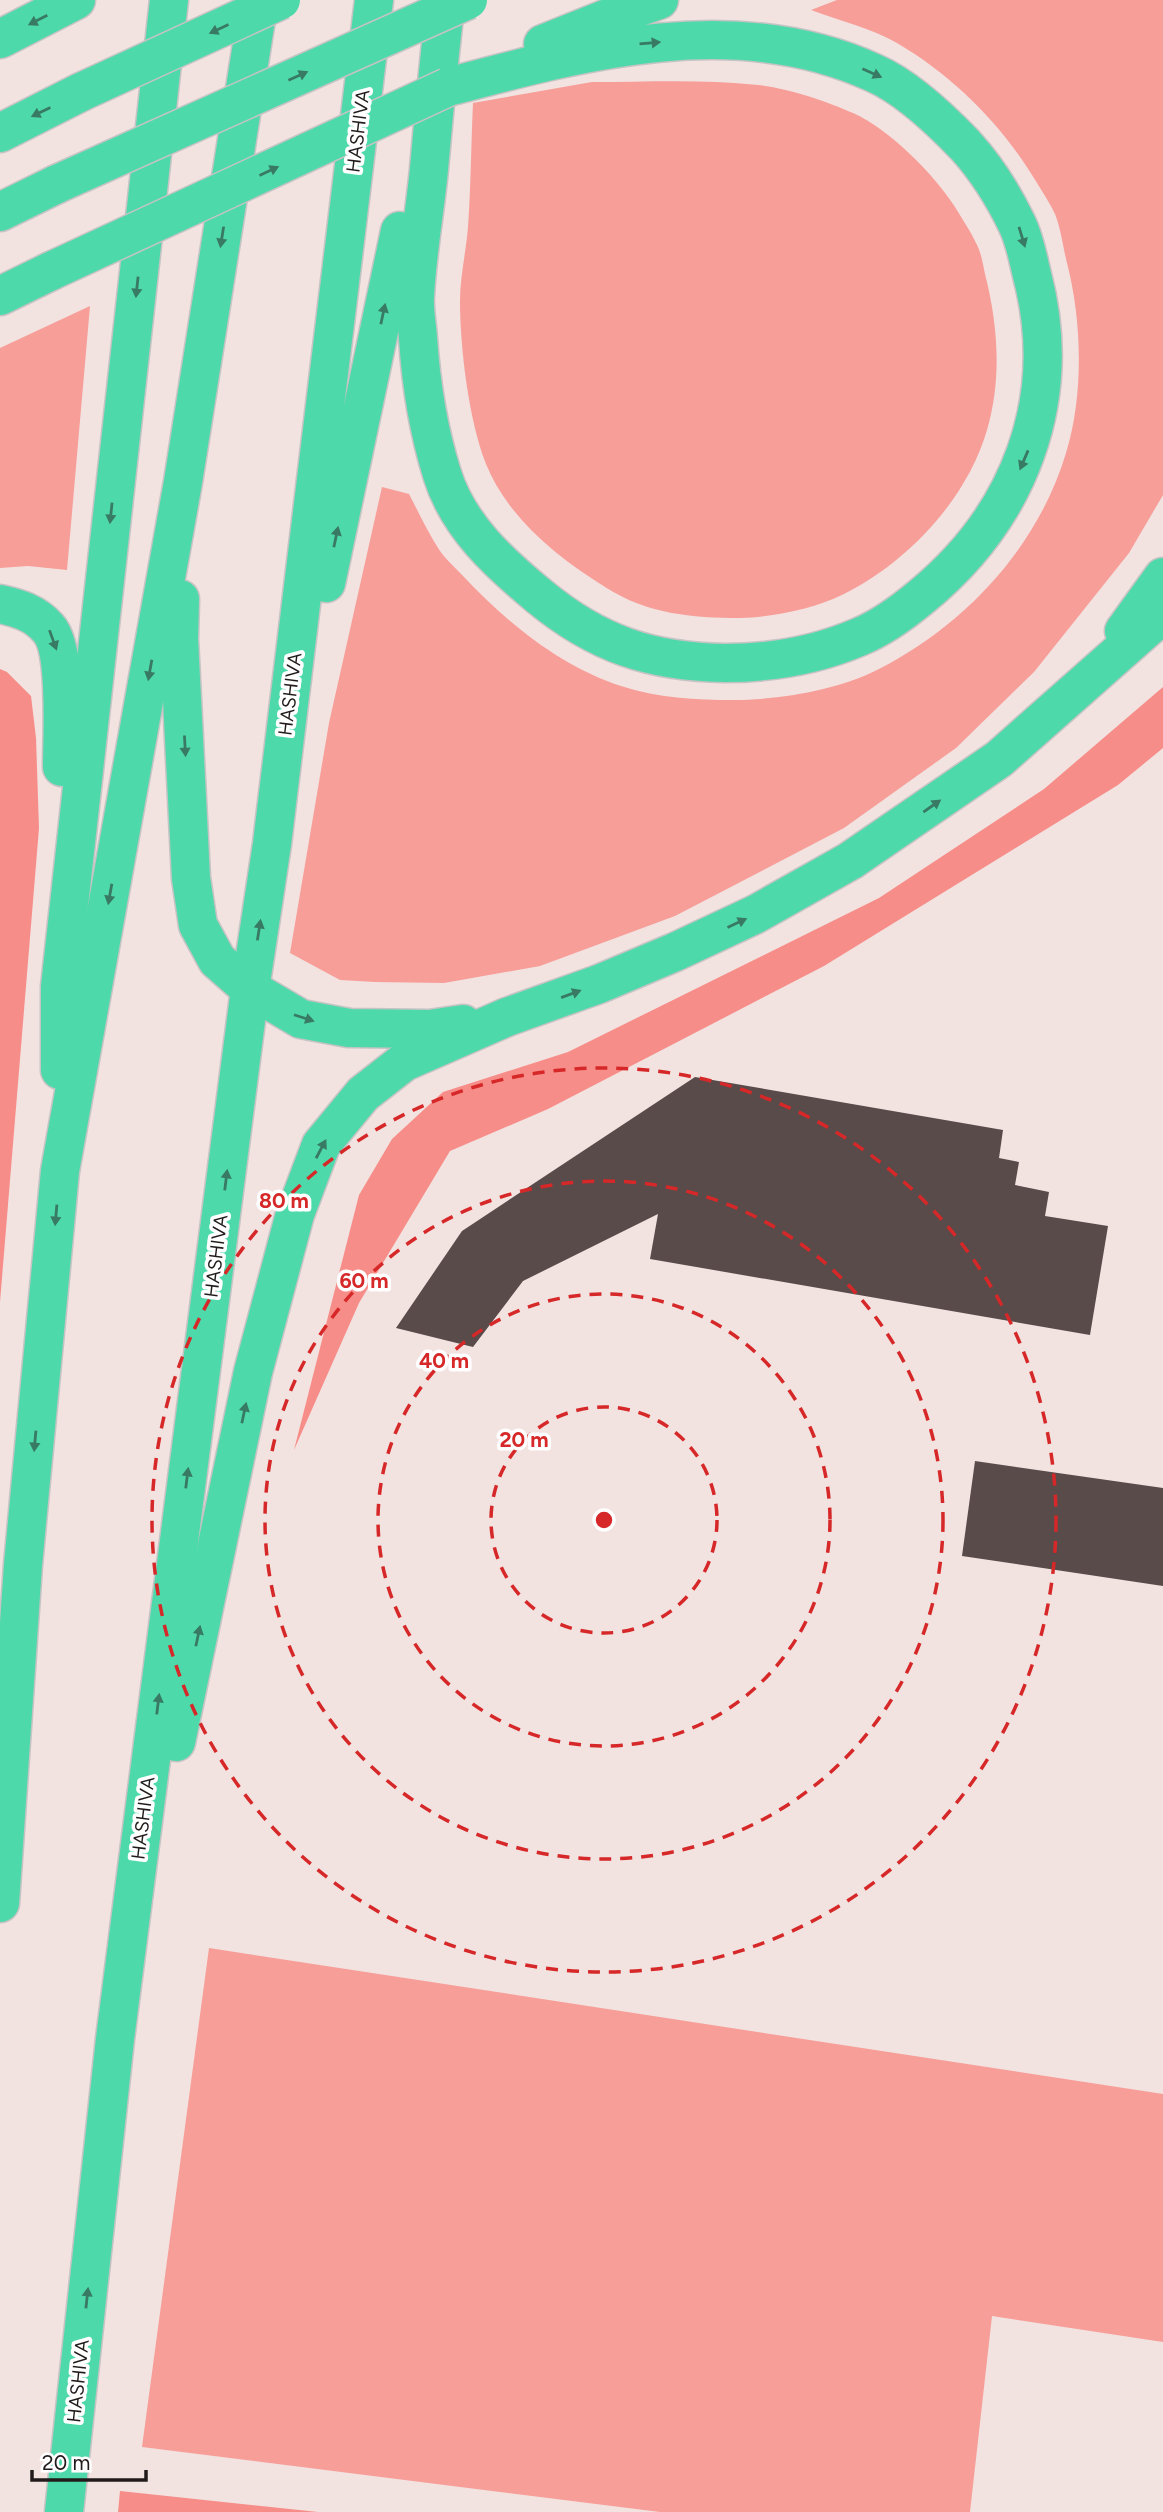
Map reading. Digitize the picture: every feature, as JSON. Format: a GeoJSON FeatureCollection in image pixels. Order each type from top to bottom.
{"type":"FeatureCollection","features":[{"type":"Feature","properties":{"kind":"highway"},"geometry":{"type":"LineString","coordinates":[[0,39],[76,0]]}},
{"type":"Feature","properties":{"kind":"highway"},"geometry":{"type":"LineString","coordinates":[[60,987],[169,0]]}},
{"type":"Feature","properties":{"kind":"highway"},"geometry":{"type":"LineString","coordinates":[[0,1903],[23,1565],[60,1171],[183,482],[259,0]]}},
{"type":"Feature","properties":{"kind":"highway"},"geometry":{"type":"LineString","coordinates":[[0,133],[81,92],[281,0]]}},
{"type":"Feature","properties":{"kind":"highway","name":"HASHIVA"},"geometry":{"type":"LineString","coordinates":[[64,2512],[115,2039],[250,989],[272,844],[374,0]]}},
{"type":"Feature","properties":{"kind":"highway"},"geometry":{"type":"LineString","coordinates":[[0,296],[448,87],[608,18],[659,0]]}},
{"type":"Feature","properties":{"kind":"highway"},"geometry":{"type":"LineString","coordinates":[[272,844],[452,9]]}},
{"type":"Feature","properties":{"kind":"highway"},"geometry":{"type":"LineString","coordinates":[[448,87],[582,53],[629,45],[690,40],[744,40],[789,46],[835,58],[878,75],[945,124],[977,158],[1020,228],[1038,296],[1041,329],[1042,366],[1031,442],[1000,511],[971,551],[903,612],[861,637],[817,651],[764,662],[674,661],[632,651],[590,631],[552,607],[508,570],[471,531],[444,480],[428,420],[420,372],[415,298],[452,9]]}},
{"type":"Feature","properties":{"kind":"highway"},"geometry":{"type":"LineString","coordinates":[[0,212],[57,184],[452,9]]}},
{"type":"Feature","properties":{"kind":"highway"},"geometry":{"type":"LineString","coordinates":[[183,482],[179,639],[191,878],[198,926],[217,960],[250,989],[301,1019],[349,1028],[430,1028],[507,1017]]}},
{"type":"Feature","properties":{"kind":"highway"},"geometry":{"type":"LineString","coordinates":[[1087,680],[1163,577]]}},
{"type":"Feature","properties":{"kind":"highway"},"geometry":{"type":"LineString","coordinates":[[0,604],[27,611],[50,629],[61,662],[60,1171]]}},
{"type":"Feature","properties":{"kind":"highway"},"geometry":{"type":"LineString","coordinates":[[115,2039],[253,1372],[295,1214],[321,1145],[363,1094],[404,1062],[507,1017],[599,984],[675,952],[756,914],[850,861],[999,759],[1163,614]]}},
{"type":"Feature","properties":{"kind":"shaded area"},"geometry":{"type":"Polygon","coordinates":[[[837,0],[1163,0],[1163,495],[1129,553],[1034,672],[956,748],[844,828],[675,916],[540,966],[444,983],[375,982],[340,980],[290,953],[329,723],[382,487],[409,494],[445,558],[516,626],[556,655],[599,678],[621,686],[663,696],[705,700],[751,700],[789,696],[846,683],[879,669],[941,630],[969,606],[1017,551],[1037,520],[1066,453],[1072,431],[1078,383],[1076,309],[1055,214],[1009,142],[976,104],[939,71],[888,38],[811,10],[837,0]]]}},
{"type":"Feature","properties":{"kind":"shaded area"},"geometry":{"type":"Polygon","coordinates":[[[696,81],[758,85],[794,92],[842,108],[867,120],[910,154],[946,194],[974,238],[981,254],[989,293],[997,352],[992,411],[978,456],[950,504],[932,526],[891,565],[844,594],[807,608],[753,617],[705,617],[654,609],[621,596],[569,563],[521,519],[495,484],[475,427],[460,320],[469,212],[473,103],[592,82],[696,81]]]}},
{"type":"Feature","properties":{"kind":"shaded area"},"geometry":{"type":"Polygon","coordinates":[[[90,306],[67,570],[28,566],[0,568],[0,348],[90,306]]]}},
{"type":"Feature","properties":{"kind":"shaded area"},"geometry":{"type":"Polygon","coordinates":[[[0,669],[7,672],[31,696],[36,738],[39,828],[0,1302],[0,669]]]}},
{"type":"Feature","properties":{"kind":"shaded area"},"geometry":{"type":"Polygon","coordinates":[[[1163,687],[1163,748],[1118,785],[824,966],[548,1109],[450,1151],[359,1303],[294,1450],[359,1195],[392,1139],[443,1092],[568,1052],[879,898],[1044,789],[1163,687]]]}},
{"type":"Feature","properties":{"kind":"shaded area"},"geometry":{"type":"Polygon","coordinates":[[[209,1948],[1163,2094],[1163,2342],[992,2316],[970,2512],[660,2512],[142,2447],[209,1948]]]}},
{"type":"Feature","properties":{"kind":"shaded area"},"geometry":{"type":"Polygon","coordinates":[[[120,2491],[318,2512],[118,2512],[120,2491]]]}},
{"type":"Feature","properties":{"kind":"building"},"geometry":{"type":"Polygon","coordinates":[[[695,1077],[1003,1130],[999,1158],[1019,1162],[1015,1185],[1049,1192],[1045,1216],[1108,1226],[1090,1335],[650,1259],[658,1214],[523,1281],[473,1347],[396,1328],[462,1231],[695,1077]]]}},
{"type":"Feature","properties":{"kind":"building"},"geometry":{"type":"Polygon","coordinates":[[[975,1461],[1163,1488],[1163,1586],[962,1556],[975,1461]]]}}]}
